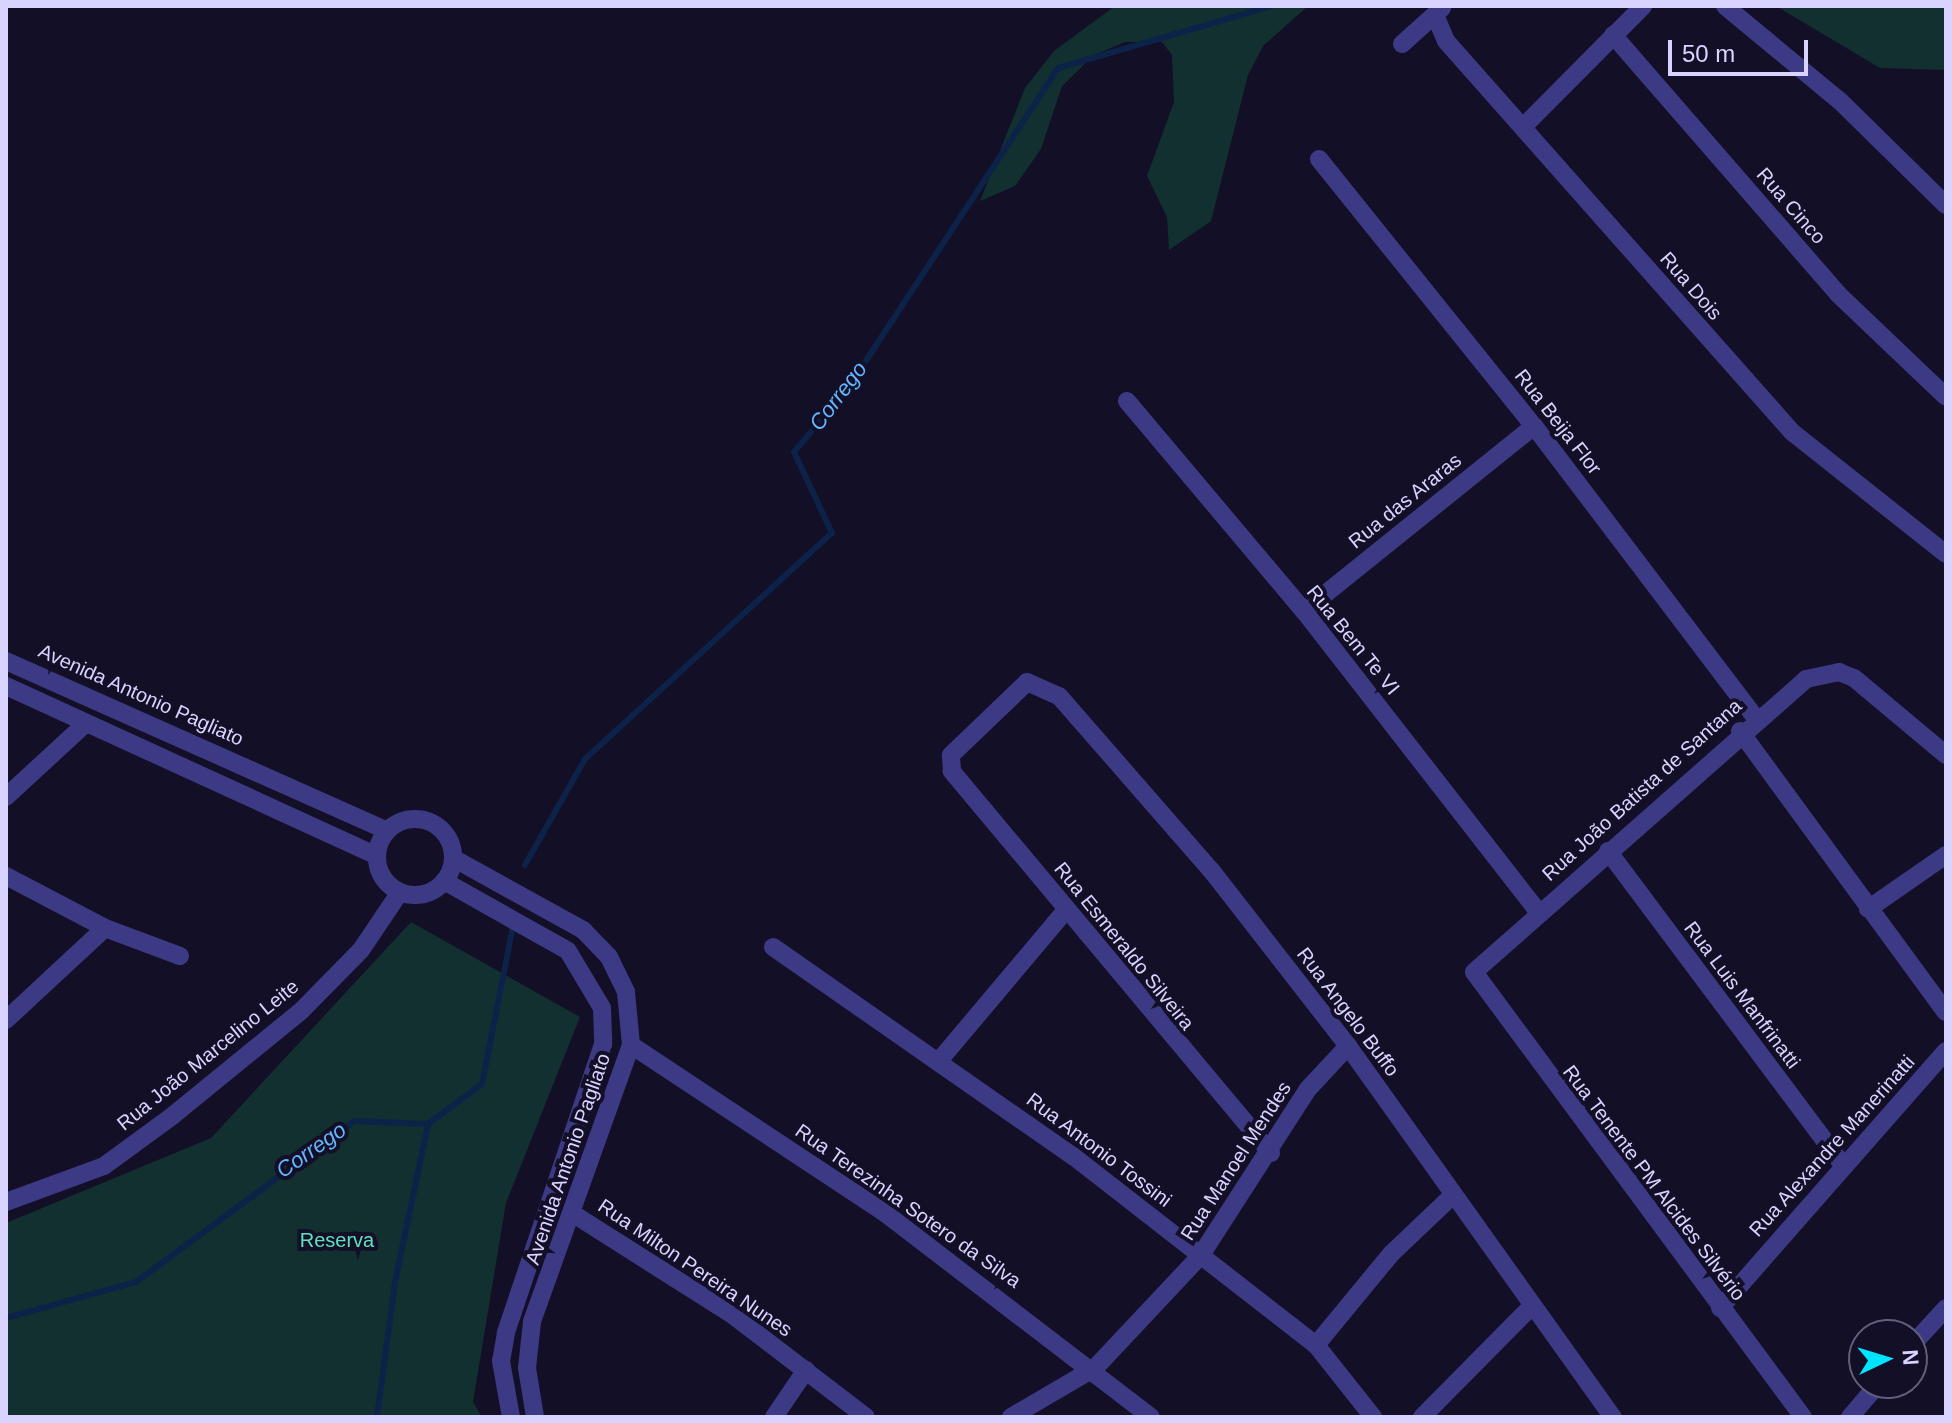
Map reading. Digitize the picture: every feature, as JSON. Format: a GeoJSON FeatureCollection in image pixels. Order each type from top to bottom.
{"type":"FeatureCollection","features":[{"type":"Feature","properties":{"kind":"street"},"geometry":{"type":"LineString","coordinates":[[1525,125],[1643,6]]}},
{"type":"Feature","properties":{"kind":"street"},"geometry":{"type":"LineString","coordinates":[[1725,6],[1840,101],[1946,205]]}},
{"type":"Feature","properties":{"kind":"street"},"geometry":{"type":"LineString","coordinates":[[1402,44],[1439,10]]}},
{"type":"Feature","properties":{"kind":"street","name":"Rua Dois"},"geometry":{"type":"LineString","coordinates":[[1439,10],[1446,41],[1525,125],[1792,432],[1946,554]]}},
{"type":"Feature","properties":{"kind":"street","name":"Rua Cinco"},"geometry":{"type":"LineString","coordinates":[[1613,35],[1838,294],[1946,397]]}},
{"type":"Feature","properties":{"kind":"street","name":"Rua Beija Flor"},"geometry":{"type":"LineString","coordinates":[[1319,159],[1534,426],[1755,717]]}},
{"type":"Feature","properties":{"kind":"street","name":"Rua Bem Te VI"},"geometry":{"type":"LineString","coordinates":[[1127,401],[1304,611],[1538,912]]}},
{"type":"Feature","properties":{"kind":"street","name":"Rua das Araras"},"geometry":{"type":"LineString","coordinates":[[1304,611],[1534,426]]}},
{"type":"Feature","properties":{"kind":"street","name":"Avenida Antonio Pagliato"},"geometry":{"type":"LineString","coordinates":[[6,661],[387,831]]}},
{"type":"Feature","properties":{"kind":"street","name":"Rua João Batista de Santana"},"geometry":{"type":"LineString","coordinates":[[1474,972],[1755,717],[1806,679],[1839,672],[1854,678],[1946,755]]}},
{"type":"Feature","properties":{"kind":"street","name":"Rua Angelo Buffo"},"geometry":{"type":"LineString","coordinates":[[948,763],[1010,691],[1043,683],[1059,696],[1211,870],[1348,1046],[1610,1416]]}},
{"type":"Feature","properties":{"kind":"street"},"geometry":{"type":"LineString","coordinates":[[6,686],[377,856]]}},
{"type":"Feature","properties":{"kind":"street"},"geometry":{"type":"LineString","coordinates":[[6,797],[85,724]]}},
{"type":"Feature","properties":{"kind":"street"},"geometry":{"type":"LineString","coordinates":[[1740,731],[1946,1012]]}},
{"type":"Feature","properties":{"kind":"street","name":"Rua Esmeraldo Silveira"},"geometry":{"type":"LineString","coordinates":[[948,763],[1066,910],[1271,1153]]}},
{"type":"Feature","properties":{"kind":"street"},"geometry":{"type":"LineString","coordinates":[[423,819],[445,833],[453,858],[444,881],[424,894],[400,892],[383,877],[377,856],[387,831],[423,819]]}},
{"type":"Feature","properties":{"kind":"street","name":"Rua Luis Manfrinatti"},"geometry":{"type":"LineString","coordinates":[[1608,851],[1842,1164]]}},
{"type":"Feature","properties":{"kind":"street"},"geometry":{"type":"LineString","coordinates":[[1868,909],[1946,855]]}},
{"type":"Feature","properties":{"kind":"street","name":"Avenida Antonio Pagliato"},"geometry":{"type":"LineString","coordinates":[[453,858],[541,902],[609,957],[626,992],[631,1045],[575,1215],[532,1322],[527,1368],[535,1417]]}},
{"type":"Feature","properties":{"kind":"street"},"geometry":{"type":"LineString","coordinates":[[6,876],[105,928],[180,956]]}},
{"type":"Feature","properties":{"kind":"street","name":"Avenida Antonio Pagliato"},"geometry":{"type":"LineString","coordinates":[[444,881],[568,951],[602,1008],[603,1044],[506,1333],[501,1361],[511,1417]]}},
{"type":"Feature","properties":{"kind":"street","name":"Rua João Marcelino Leite"},"geometry":{"type":"LineString","coordinates":[[6,1202],[104,1166],[171,1117],[302,1010],[361,950],[400,892]]}},
{"type":"Feature","properties":{"kind":"street"},"geometry":{"type":"LineString","coordinates":[[938,1062],[1066,910]]}},
{"type":"Feature","properties":{"kind":"street"},"geometry":{"type":"LineString","coordinates":[[6,1020],[105,928]]}},
{"type":"Feature","properties":{"kind":"street","name":"Rua Antonio Tossini"},"geometry":{"type":"LineString","coordinates":[[773,947],[938,1062],[1201,1255],[1316,1345],[1373,1417]]}},
{"type":"Feature","properties":{"kind":"street","name":"Rua Tenente PM Alcides Silvério"},"geometry":{"type":"LineString","coordinates":[[1474,972],[1803,1417]]}},
{"type":"Feature","properties":{"kind":"street","name":"Rua Terezinha Sotero da Silva"},"geometry":{"type":"LineString","coordinates":[[631,1045],[885,1213],[1095,1368],[1151,1417]]}},
{"type":"Feature","properties":{"kind":"street","name":"Rua Manoel Mendes"},"geometry":{"type":"LineString","coordinates":[[1011,1417],[1095,1368],[1201,1255],[1271,1153],[1308,1089],[1348,1046]]}},
{"type":"Feature","properties":{"kind":"street","name":"Rua Alexandre Manerinatti"},"geometry":{"type":"LineString","coordinates":[[1720,1308],[1842,1164],[1946,1051]]}},
{"type":"Feature","properties":{"kind":"street"},"geometry":{"type":"LineString","coordinates":[[1316,1345],[1391,1254],[1453,1195]]}},
{"type":"Feature","properties":{"kind":"street","name":"Rua Milton Pereira Nunes"},"geometry":{"type":"LineString","coordinates":[[575,1215],[806,1370],[866,1417]]}},
{"type":"Feature","properties":{"kind":"street"},"geometry":{"type":"LineString","coordinates":[[1422,1417],[1532,1306]]}},
{"type":"Feature","properties":{"kind":"street"},"geometry":{"type":"LineString","coordinates":[[1928,1328],[1946,1308]]}},
{"type":"Feature","properties":{"kind":"street"},"geometry":{"type":"LineString","coordinates":[[774,1417],[806,1370]]}},
{"type":"Feature","properties":{"kind":"street"},"geometry":{"type":"LineString","coordinates":[[1850,1417],[1865,1399]]}},
{"type":"Feature","properties":{"kind":"green space"},"geometry":{"type":"Polygon","coordinates":[[[1115,6],[1308,6],[1263,46],[1248,75],[1211,221],[1169,250],[1167,217],[1147,176],[1174,102],[1172,55],[1162,42],[1125,42],[1094,55],[1062,86],[1041,149],[1015,186],[980,201],[1025,88],[1054,51],[1115,6]]]}},
{"type":"Feature","properties":{"kind":"green space"},"geometry":{"type":"Polygon","coordinates":[[[1776,6],[1946,6],[1946,70],[1880,68],[1776,6]]]}},
{"type":"Feature","properties":{"kind":"green space","name":"Reserva"},"geometry":{"type":"Polygon","coordinates":[[[411,922],[580,1017],[506,1203],[473,1402],[482,1417],[6,1417],[6,1223],[211,1138],[411,922]]]}},
{"type":"Feature","properties":{"kind":"waterway","name":"Corrego"},"geometry":{"type":"LineString","coordinates":[[525,865],[585,759],[832,533],[794,452],[848,388],[1058,68],[1271,6]]}},
{"type":"Feature","properties":{"kind":"waterway","name":"Corrego"},"geometry":{"type":"LineString","coordinates":[[6,1318],[136,1282],[354,1121],[428,1124],[482,1084],[513,926]]}},
{"type":"Feature","properties":{"kind":"waterway"},"geometry":{"type":"LineString","coordinates":[[377,1417],[395,1282],[428,1124]]}}]}
